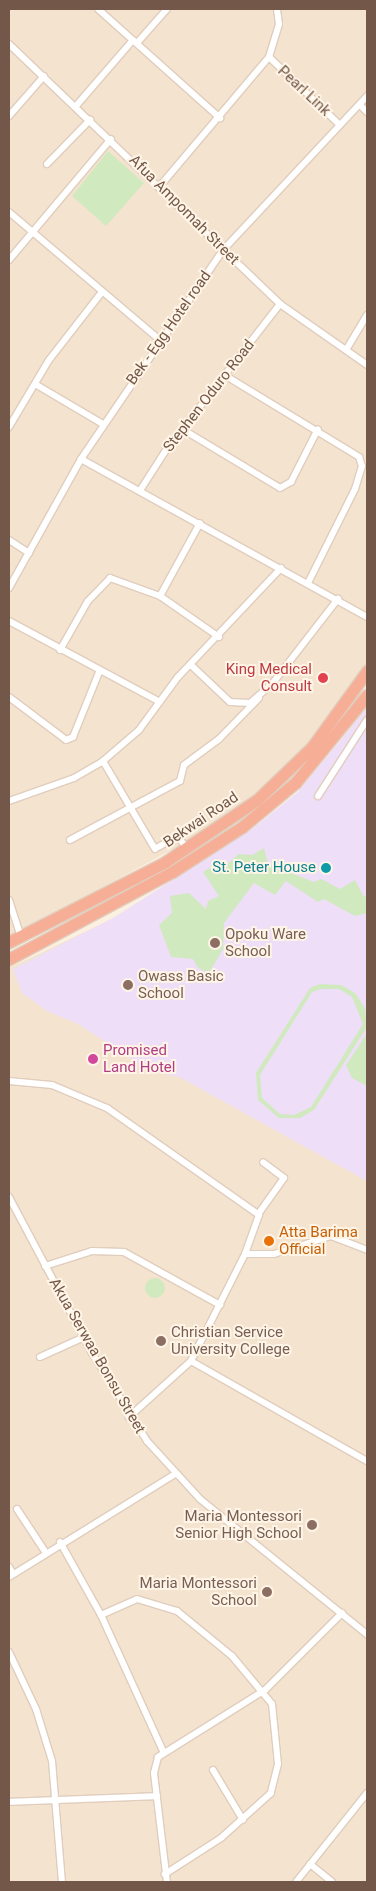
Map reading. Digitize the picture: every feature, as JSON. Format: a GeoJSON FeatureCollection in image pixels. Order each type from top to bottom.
{"type":"FeatureCollection","features":[{"type":"Feature","properties":{"kind":"highway","name":"Bekwai Road"},"geometry":{"type":"LineString","coordinates":[[9,942],[187,849],[257,800],[334,720],[367,671]]}},
{"type":"Feature","properties":{"kind":"highway","name":"Bekwai Road"},"geometry":{"type":"LineString","coordinates":[[9,959],[172,872],[242,828],[296,782],[367,696]]}},
{"type":"Feature","properties":{"kind":"highway"},"geometry":{"type":"LineString","coordinates":[[35,929],[41,942]]}},
{"type":"Feature","properties":{"kind":"street"},"geometry":{"type":"LineString","coordinates":[[98,9],[220,118]]}},
{"type":"Feature","properties":{"kind":"street"},"geometry":{"type":"LineString","coordinates":[[76,106],[167,9]]}},
{"type":"Feature","properties":{"kind":"street"},"geometry":{"type":"LineString","coordinates":[[160,186],[220,118],[269,57],[279,24],[277,9]]}},
{"type":"Feature","properties":{"kind":"street","name":"Afua Ampomah Street"},"geometry":{"type":"LineString","coordinates":[[9,44],[160,186],[280,304],[367,365]]}},
{"type":"Feature","properties":{"kind":"street","name":"Pearl Link"},"geometry":{"type":"LineString","coordinates":[[269,57],[340,125]]}},
{"type":"Feature","properties":{"kind":"street"},"geometry":{"type":"LineString","coordinates":[[9,116],[44,76]]}},
{"type":"Feature","properties":{"kind":"street","name":"Bek - Egg Hotel road"},"geometry":{"type":"LineString","coordinates":[[9,588],[81,459],[103,424],[159,339],[223,250],[367,96]]}},
{"type":"Feature","properties":{"kind":"street"},"geometry":{"type":"LineString","coordinates":[[360,105],[367,112]]}},
{"type":"Feature","properties":{"kind":"street"},"geometry":{"type":"LineString","coordinates":[[47,164],[90,120]]}},
{"type":"Feature","properties":{"kind":"street"},"geometry":{"type":"LineString","coordinates":[[9,260],[31,231],[111,139]]}},
{"type":"Feature","properties":{"kind":"street"},"geometry":{"type":"LineString","coordinates":[[9,212],[159,339]]}},
{"type":"Feature","properties":{"kind":"street"},"geometry":{"type":"LineString","coordinates":[[9,427],[35,384],[102,292]]}},
{"type":"Feature","properties":{"kind":"street","name":"Stephen Oduro Road"},"geometry":{"type":"LineString","coordinates":[[141,490],[182,429],[226,376],[280,304]]}},
{"type":"Feature","properties":{"kind":"street"},"geometry":{"type":"LineString","coordinates":[[346,350],[367,315]]}},
{"type":"Feature","properties":{"kind":"street"},"geometry":{"type":"LineString","coordinates":[[226,376],[353,451],[362,466],[342,518],[308,583]]}},
{"type":"Feature","properties":{"kind":"street"},"geometry":{"type":"LineString","coordinates":[[35,384],[103,424]]}},
{"type":"Feature","properties":{"kind":"street"},"geometry":{"type":"LineString","coordinates":[[182,429],[280,488],[291,482],[318,429]]}},
{"type":"Feature","properties":{"kind":"street"},"geometry":{"type":"LineString","coordinates":[[81,459],[141,490],[367,617]]}},
{"type":"Feature","properties":{"kind":"street"},"geometry":{"type":"LineString","coordinates":[[160,596],[200,523]]}},
{"type":"Feature","properties":{"kind":"street"},"geometry":{"type":"LineString","coordinates":[[9,540],[29,552]]}},
{"type":"Feature","properties":{"kind":"street"},"geometry":{"type":"LineString","coordinates":[[9,801],[74,778],[102,760],[139,730],[160,702],[281,568]]}},
{"type":"Feature","properties":{"kind":"street"},"geometry":{"type":"LineString","coordinates":[[60,650],[104,580],[117,579],[160,596],[219,637]]}},
{"type":"Feature","properties":{"kind":"street"},"geometry":{"type":"LineString","coordinates":[[70,840],[133,809],[180,781],[184,765],[218,739],[259,698],[338,599]]}},
{"type":"Feature","properties":{"kind":"street"},"geometry":{"type":"LineString","coordinates":[[9,621],[160,702]]}},
{"type":"Feature","properties":{"kind":"street"},"geometry":{"type":"LineString","coordinates":[[192,666],[230,702],[259,698]]}},
{"type":"Feature","properties":{"kind":"street"},"geometry":{"type":"LineString","coordinates":[[9,697],[66,740],[73,737],[100,670]]}},
{"type":"Feature","properties":{"kind":"street"},"geometry":{"type":"LineString","coordinates":[[318,796],[367,720]]}},
{"type":"Feature","properties":{"kind":"street"},"geometry":{"type":"LineString","coordinates":[[102,760],[133,809],[155,849],[178,836],[187,849]]}},
{"type":"Feature","properties":{"kind":"street"},"geometry":{"type":"LineString","coordinates":[[9,900],[20,937]]}},
{"type":"Feature","properties":{"kind":"street"},"geometry":{"type":"LineString","coordinates":[[9,1080],[52,1085],[107,1108],[258,1213]]}},
{"type":"Feature","properties":{"kind":"street"},"geometry":{"type":"LineString","coordinates":[[130,1417],[191,1361],[259,1224],[258,1213],[284,1178],[263,1162]]}},
{"type":"Feature","properties":{"kind":"street","name":"Akua Serwaa Bonsu Street"},"geometry":{"type":"LineString","coordinates":[[9,1197],[44,1266],[130,1417],[175,1474],[367,1634]]}},
{"type":"Feature","properties":{"kind":"street"},"geometry":{"type":"LineString","coordinates":[[245,1254],[274,1254],[331,1236],[367,1250]]}},
{"type":"Feature","properties":{"kind":"street"},"geometry":{"type":"LineString","coordinates":[[44,1266],[92,1251],[124,1252],[220,1305]]}},
{"type":"Feature","properties":{"kind":"street"},"geometry":{"type":"LineString","coordinates":[[40,1357],[84,1337]]}},
{"type":"Feature","properties":{"kind":"street"},"geometry":{"type":"LineString","coordinates":[[191,1361],[366,1458]]}},
{"type":"Feature","properties":{"kind":"street"},"geometry":{"type":"LineString","coordinates":[[9,1567],[11,1576],[60,1542],[175,1474]]}},
{"type":"Feature","properties":{"kind":"street"},"geometry":{"type":"LineString","coordinates":[[17,1509],[46,1553]]}},
{"type":"Feature","properties":{"kind":"street"},"geometry":{"type":"LineString","coordinates":[[60,1542],[101,1615],[163,1751]]}},
{"type":"Feature","properties":{"kind":"street"},"geometry":{"type":"LineString","coordinates":[[101,1615],[136,1599],[161,1603],[208,1634],[265,1690],[275,1724],[277,1776],[271,1793],[244,1820],[165,1874]]}},
{"type":"Feature","properties":{"kind":"street"},"geometry":{"type":"LineString","coordinates":[[167,1882],[155,1764],[163,1751],[265,1690],[342,1613]]}},
{"type":"Feature","properties":{"kind":"street"},"geometry":{"type":"LineString","coordinates":[[9,1652],[36,1709],[59,1796],[62,1882]]}},
{"type":"Feature","properties":{"kind":"street"},"geometry":{"type":"LineString","coordinates":[[213,1770],[244,1820]]}},
{"type":"Feature","properties":{"kind":"street"},"geometry":{"type":"LineString","coordinates":[[9,1802],[59,1796],[157,1796]]}},
{"type":"Feature","properties":{"kind":"street"},"geometry":{"type":"LineString","coordinates":[[296,1882],[366,1798]]}},
{"type":"Feature","properties":{"kind":"street"},"geometry":{"type":"LineString","coordinates":[[310,1864],[332,1882]]}},
{"type":"Feature","properties":{"kind":"shaded area"},"geometry":{"type":"Polygon","coordinates":[[[9,9],[367,9],[367,666],[318,737],[266,788],[208,830],[9,938],[9,9]]]}},
{"type":"Feature","properties":{"kind":"shaded area"},"geometry":{"type":"Polygon","coordinates":[[[367,705],[367,1882],[9,1882],[9,968],[141,905],[294,804],[367,705]]]}},
{"type":"Feature","properties":{"kind":"shaded area","name":"Opoku Ware School"},"geometry":{"type":"Polygon","coordinates":[[[367,708],[367,1181],[179,1077],[152,1072],[78,1024],[47,1011],[22,993],[13,969],[113,918],[251,830],[298,792],[367,708]]]}},
{"type":"Feature","properties":{"kind":"green space"},"geometry":{"type":"Polygon","coordinates":[[[108,151],[144,183],[106,226],[72,196],[108,151]]]}},
{"type":"Feature","properties":{"kind":"green space"},"geometry":{"type":"Polygon","coordinates":[[[264,848],[268,864],[314,882],[321,879],[340,889],[355,880],[364,897],[367,894],[367,913],[355,916],[324,899],[318,902],[286,881],[275,895],[254,883],[224,923],[223,949],[209,973],[198,968],[193,959],[171,957],[159,925],[172,913],[170,896],[189,893],[206,909],[208,901],[219,896],[203,872],[216,864],[226,865],[239,854],[252,855],[264,848]]]}},
{"type":"Feature","properties":{"kind":"green space"},"geometry":{"type":"Polygon","coordinates":[[[320,984],[341,985],[355,993],[365,1008],[367,1027],[314,1110],[300,1118],[279,1118],[258,1100],[256,1073],[310,988],[320,984]],[[321,989],[312,992],[260,1075],[262,1098],[280,1114],[294,1115],[311,1107],[363,1024],[352,997],[339,989],[321,989]]]}},
{"type":"Feature","properties":{"kind":"green space"},"geometry":{"type":"Polygon","coordinates":[[[366,1035],[367,1086],[352,1078],[346,1065],[366,1035]]]}},
{"type":"Feature","properties":{"kind":"green space"},"geometry":{"type":"Polygon","coordinates":[[[155,1278],[162,1281],[165,1288],[162,1295],[155,1298],[148,1295],[145,1288],[148,1281],[155,1278]]]}},
{"type":"Feature","properties":{"kind":"place","name":"King Medical Consult"},"geometry":{"type":"Point","coordinates":[323,678]}},
{"type":"Feature","properties":{"kind":"place","name":"St. Peter House"},"geometry":{"type":"Point","coordinates":[326,868]}},
{"type":"Feature","properties":{"kind":"place","name":"Opoku Ware School"},"geometry":{"type":"Point","coordinates":[215,943]}},
{"type":"Feature","properties":{"kind":"place","name":"Owass Basic School"},"geometry":{"type":"Point","coordinates":[128,985]}},
{"type":"Feature","properties":{"kind":"place","name":"Promised Land Hotel"},"geometry":{"type":"Point","coordinates":[93,1059]}},
{"type":"Feature","properties":{"kind":"place","name":"Atta Barima Official"},"geometry":{"type":"Point","coordinates":[269,1241]}},
{"type":"Feature","properties":{"kind":"place","name":"Christian Service University College"},"geometry":{"type":"Point","coordinates":[161,1341]}},
{"type":"Feature","properties":{"kind":"place","name":"Maria Montessori Senior High School"},"geometry":{"type":"Point","coordinates":[312,1525]}},
{"type":"Feature","properties":{"kind":"place","name":"Maria Montessori School"},"geometry":{"type":"Point","coordinates":[267,1592]}}]}
